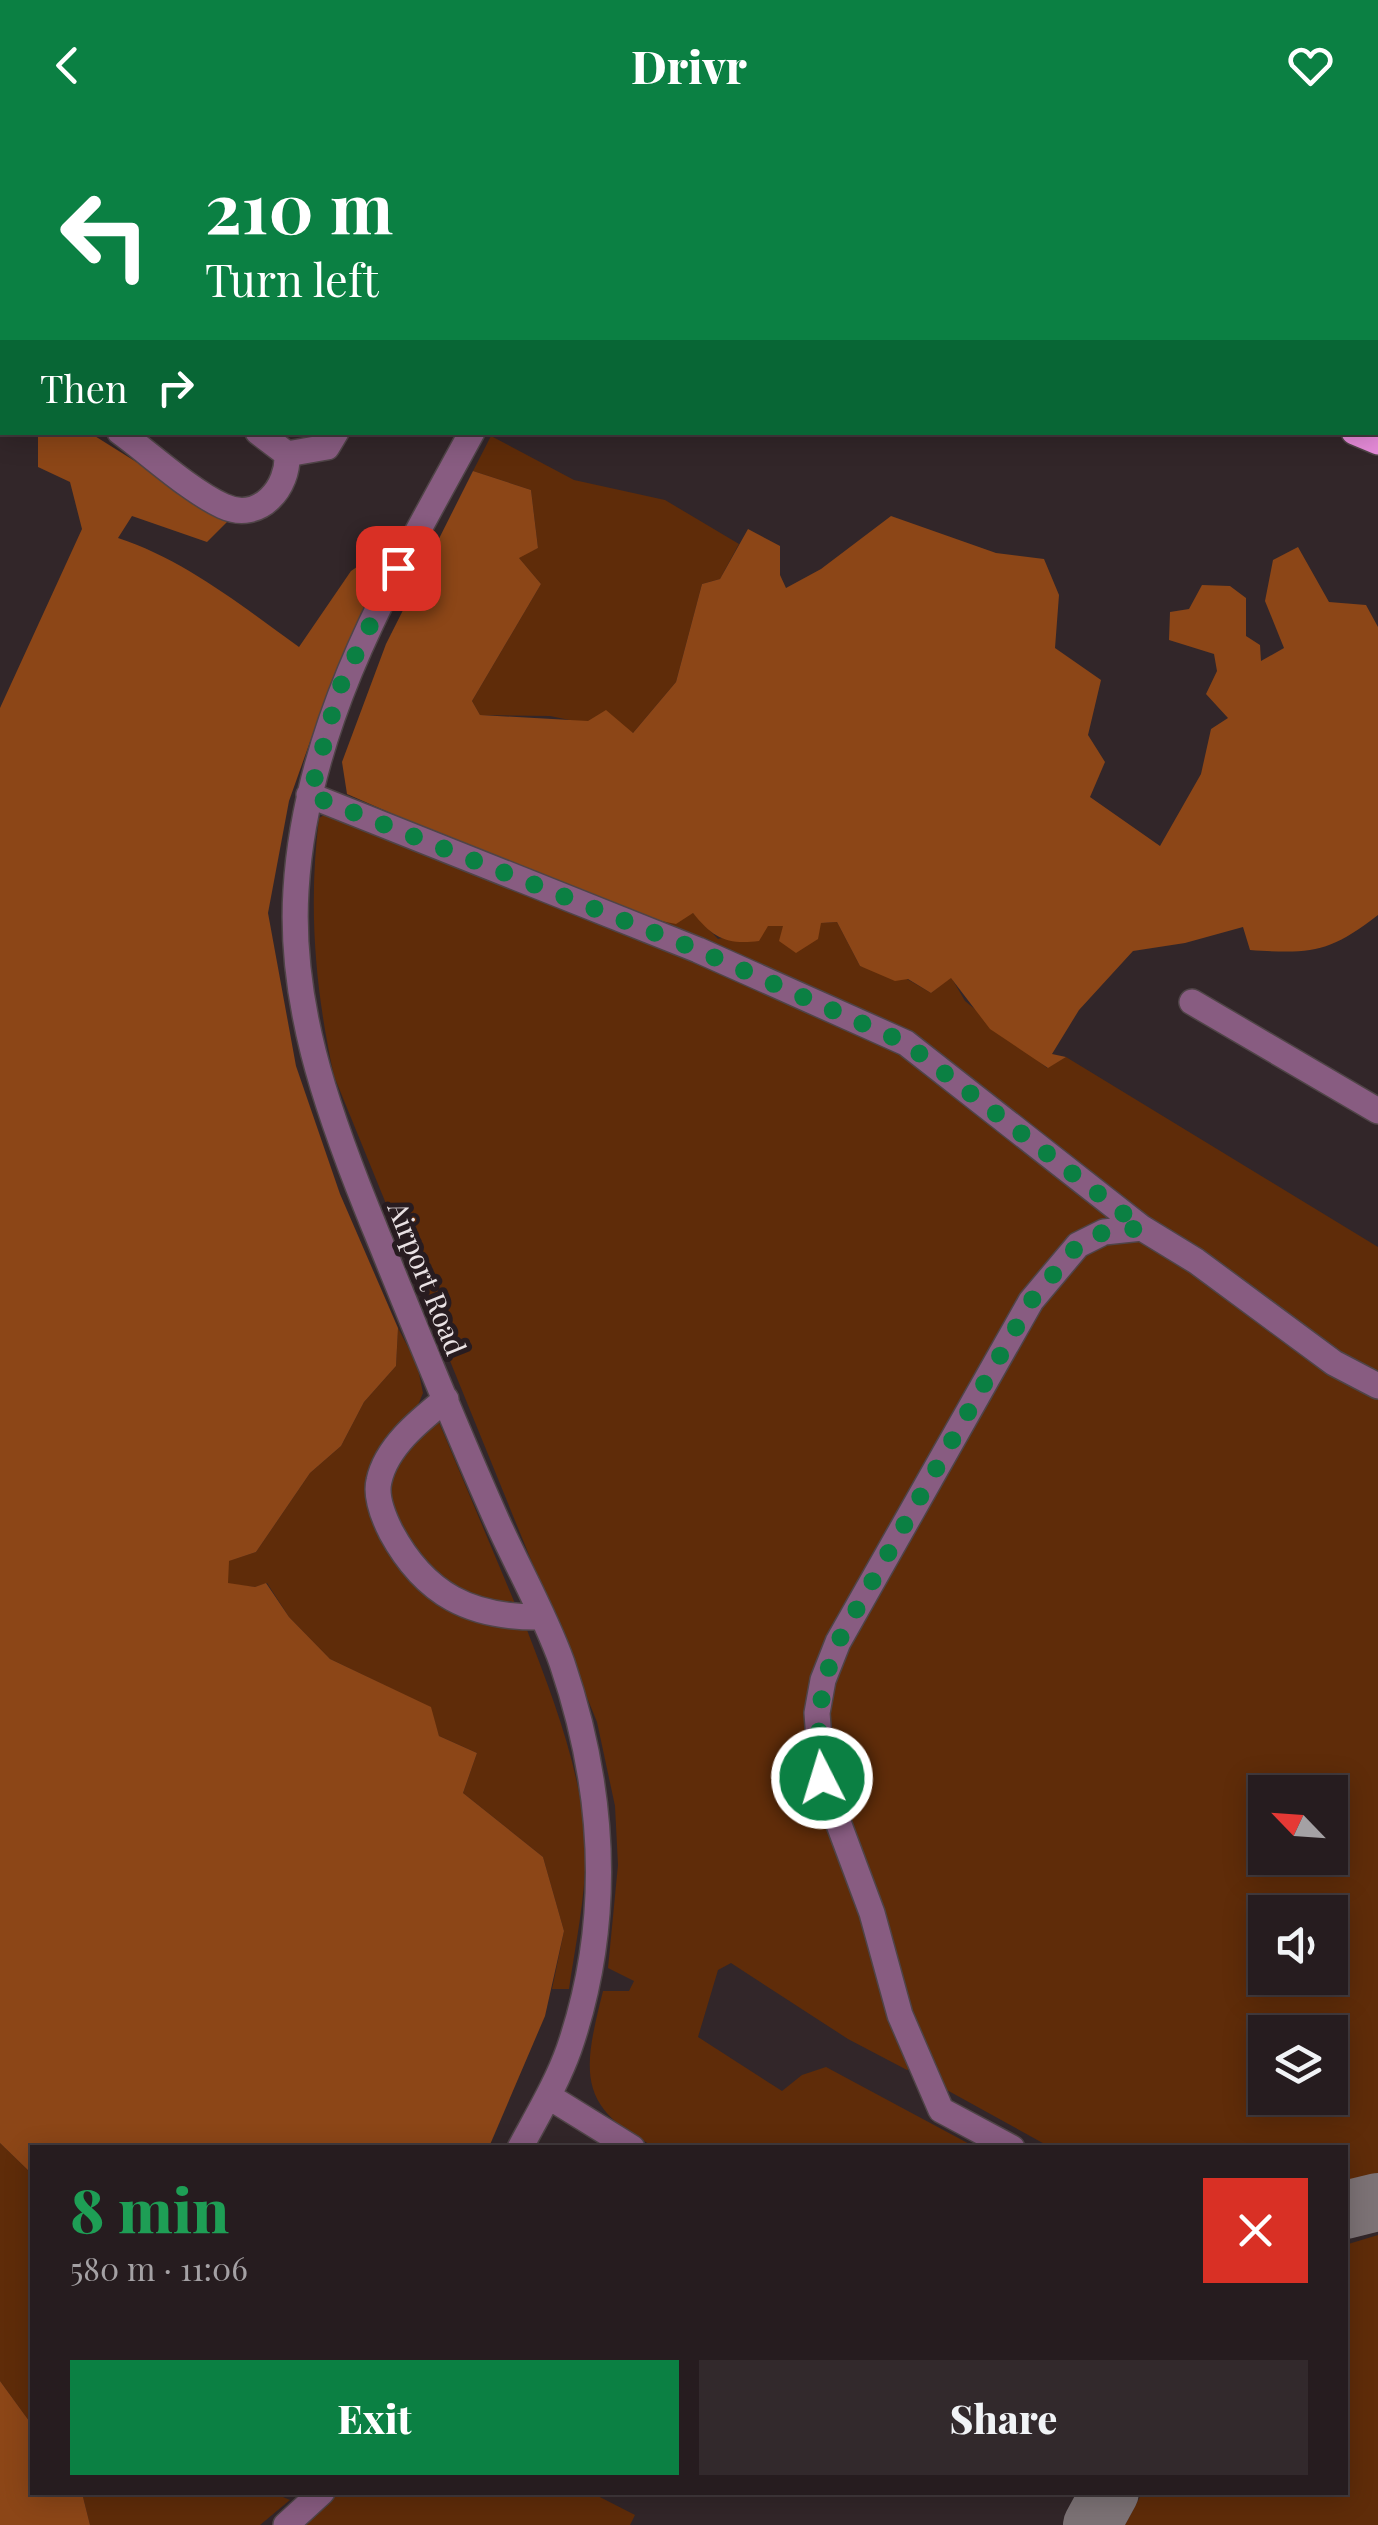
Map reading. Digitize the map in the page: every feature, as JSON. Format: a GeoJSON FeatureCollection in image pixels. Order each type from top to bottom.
{"type":"FeatureCollection","features":[{"type":"Feature","properties":{"kind":"street"},"geometry":{"type":"LineString","coordinates":[[124,435],[224,507],[250,508],[272,499],[288,475],[287,454]]}},
{"type":"Feature","properties":{"kind":"street"},"geometry":{"type":"LineString","coordinates":[[262,435],[287,454],[327,448],[334,435]]}},
{"type":"Feature","properties":{"kind":"street","name":"Airport Road"},"geometry":{"type":"LineString","coordinates":[[470,435],[382,598],[339,689],[310,795],[296,888],[301,1004],[331,1120],[446,1399],[561,1660],[596,1796],[602,1865],[589,1978],[568,2052],[522,2145]]}},
{"type":"Feature","properties":{"kind":"street"},"geometry":{"type":"LineString","coordinates":[[310,795],[698,950],[906,1043],[1142,1228],[1196,1261],[1334,1363],[1378,1386]]}},
{"type":"Feature","properties":{"kind":"street"},"geometry":{"type":"LineString","coordinates":[[1192,1002],[1378,1111]]}},
{"type":"Feature","properties":{"kind":"street"},"geometry":{"type":"LineString","coordinates":[[1006,2145],[941,2110],[900,2015],[872,1913],[822,1778],[817,1712],[823,1680],[838,1642],[1031,1301],[1078,1245],[1104,1232],[1142,1228]]}},
{"type":"Feature","properties":{"kind":"street"},"geometry":{"type":"LineString","coordinates":[[446,1399],[418,1422],[392,1453],[378,1483],[383,1516],[406,1558],[431,1587],[499,1618],[541,1617]]}},
{"type":"Feature","properties":{"kind":"street"},"geometry":{"type":"LineString","coordinates":[[548,2096],[627,2145]]}},
{"type":"Feature","properties":{"kind":"street"},"geometry":{"type":"LineString","coordinates":[[286,2525],[319,2495]]}},
{"type":"Feature","properties":{"kind":"shaded area"},"geometry":{"type":"Polygon","coordinates":[[[38,435],[93,435],[229,520],[207,542],[132,516],[118,538],[190,571],[299,647],[351,571],[373,556],[387,567],[317,722],[289,801],[268,913],[296,1066],[340,1194],[398,1328],[396,1366],[364,1402],[341,1446],[310,1473],[256,1552],[229,1561],[228,1583],[255,1587],[266,1583],[289,1617],[330,1659],[431,1707],[439,1736],[477,1753],[463,1793],[543,1857],[564,1931],[545,2016],[490,2145],[30,2145],[30,2172],[0,2143],[0,708],[82,529],[70,482],[38,467],[38,435]]]}},
{"type":"Feature","properties":{"kind":"shaded area"},"geometry":{"type":"Polygon","coordinates":[[[491,436],[574,480],[665,500],[739,544],[720,579],[702,584],[676,682],[633,733],[550,716],[480,715],[472,701],[541,584],[518,557],[538,548],[531,490],[473,471],[491,436]]]}},
{"type":"Feature","properties":{"kind":"shaded area"},"geometry":{"type":"Polygon","coordinates":[[[473,471],[531,490],[538,548],[519,558],[541,584],[472,701],[480,715],[588,721],[606,710],[633,733],[676,682],[702,584],[720,579],[748,529],[780,546],[780,575],[786,588],[821,569],[891,516],[996,553],[1044,559],[1059,595],[1055,648],[1101,680],[1088,735],[1105,762],[1090,797],[1160,846],[1201,774],[1211,729],[1228,718],[1206,694],[1217,671],[1214,654],[1169,640],[1170,612],[1189,609],[1202,585],[1230,586],[1246,598],[1246,636],[1260,645],[1261,661],[1284,648],[1265,601],[1273,560],[1298,547],[1329,602],[1366,605],[1378,627],[1378,915],[1332,944],[1304,951],[1250,950],[1243,927],[1185,943],[1133,951],[1079,1010],[1052,1054],[1066,1057],[1048,1068],[990,1029],[951,978],[931,993],[908,979],[895,981],[860,966],[837,922],[821,923],[818,939],[796,953],[779,941],[783,926],[768,926],[759,941],[729,940],[714,934],[693,913],[676,924],[595,901],[347,794],[342,762],[386,644],[473,471]]]}},
{"type":"Feature","properties":{"kind":"shaded area"},"geometry":{"type":"Polygon","coordinates":[[[331,811],[879,1038],[1120,1222],[1073,1241],[812,1697],[914,2066],[907,2070],[848,2039],[731,1963],[718,1970],[698,2037],[782,2091],[802,2075],[826,2067],[971,2145],[652,2145],[610,2117],[598,2100],[590,2064],[603,1991],[629,1991],[634,1981],[608,1968],[618,1865],[615,1806],[597,1722],[334,1076],[318,980],[314,916],[319,818],[331,811]]]}},
{"type":"Feature","properties":{"kind":"shaded area"},"geometry":{"type":"Polygon","coordinates":[[[693,913],[718,939],[768,926],[837,922],[860,966],[907,979],[931,993],[951,977],[965,1001],[1047,1068],[1066,1057],[1378,1247],[1378,1380],[1267,1307],[945,1066],[648,919],[693,913]]]}},
{"type":"Feature","properties":{"kind":"shaded area"},"geometry":{"type":"Polygon","coordinates":[[[1114,1238],[1142,1240],[1378,1392],[1378,2173],[1348,2180],[1348,2145],[1046,2145],[945,2089],[917,2036],[825,1748],[833,1669],[1061,1273],[1082,1250],[1114,1238]]]}},
{"type":"Feature","properties":{"kind":"shaded area"},"geometry":{"type":"Polygon","coordinates":[[[398,1328],[417,1364],[423,1393],[373,1514],[489,1624],[527,1630],[564,1732],[582,1811],[585,1875],[569,1989],[552,1989],[564,1931],[543,1857],[463,1793],[477,1753],[439,1736],[430,1707],[330,1659],[289,1617],[267,1583],[255,1587],[228,1584],[228,1561],[256,1552],[310,1473],[341,1446],[364,1402],[396,1366],[398,1328]]]}},
{"type":"Feature","properties":{"kind":"shaded area"},"geometry":{"type":"Polygon","coordinates":[[[438,1420],[516,1606],[511,1601],[487,1605],[454,1590],[421,1559],[397,1522],[390,1503],[390,1476],[406,1449],[438,1420]]]}},
{"type":"Feature","properties":{"kind":"shaded area"},"geometry":{"type":"Polygon","coordinates":[[[0,2143],[30,2172],[30,2422],[0,2381],[0,2143]]]}},
{"type":"Feature","properties":{"kind":"shaded area"},"geometry":{"type":"Polygon","coordinates":[[[1378,2235],[1378,2525],[1125,2525],[1141,2495],[1348,2495],[1348,2244],[1378,2235]]]}},
{"type":"Feature","properties":{"kind":"shaded area"},"geometry":{"type":"Polygon","coordinates":[[[0,2381],[30,2422],[30,2495],[82,2495],[90,2525],[0,2525],[0,2381]]]}},
{"type":"Feature","properties":{"kind":"shaded area"},"geometry":{"type":"Polygon","coordinates":[[[82,2495],[278,2495],[290,2500],[260,2525],[90,2525],[82,2495]]]}},
{"type":"Feature","properties":{"kind":"shaded area"},"geometry":{"type":"Polygon","coordinates":[[[337,2495],[596,2495],[635,2515],[630,2525],[303,2525],[337,2495]]]}},
{"type":"Feature","properties":{"kind":"taxiway"},"geometry":{"type":"LineString","coordinates":[[1348,2209],[1378,2202]]}},
{"type":"Feature","properties":{"kind":"taxiway"},"geometry":{"type":"LineString","coordinates":[[1092,2525],[1108,2495]]}},
{"type":"Feature","properties":{"kind":"route"},"geometry":{"type":"LineString","coordinates":[[398,568],[339,689],[310,795],[698,950],[906,1043],[948,1072],[1050,1159],[1142,1228],[1104,1232],[1078,1245],[1031,1301],[838,1642],[823,1680],[817,1712],[822,1778]]}}]}
